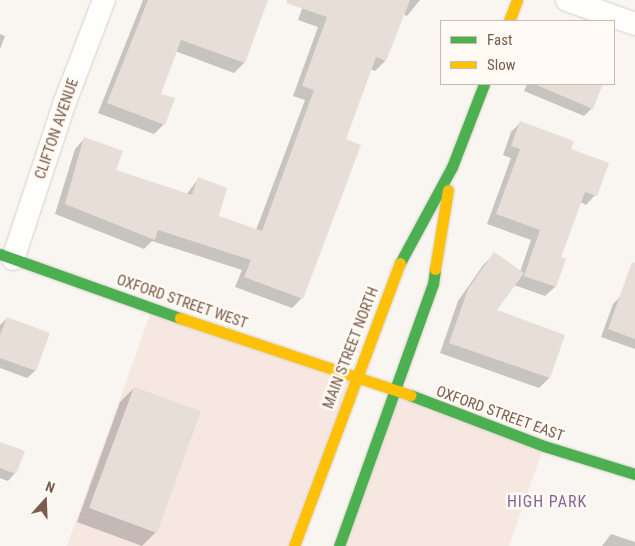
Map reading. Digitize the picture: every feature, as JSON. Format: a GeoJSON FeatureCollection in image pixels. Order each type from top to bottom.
{"type":"FeatureCollection","features":[{"type":"Feature","properties":{"kind":"main road"},"geometry":{"type":"LineString","coordinates":[[509,20],[517,0]]}},
{"type":"Feature","properties":{"kind":"main road","name":"MAIN STREET NORTH"},"geometry":{"type":"LineString","coordinates":[[294,546],[396,271],[452,167],[484,85]]}},
{"type":"Feature","properties":{"kind":"main road","name":"MAIN STREET NORTH"},"geometry":{"type":"LineString","coordinates":[[339,546],[396,392],[433,284],[452,167]]}},
{"type":"Feature","properties":{"kind":"main road","name":"OXFORD STREET WEST"},"geometry":{"type":"LineString","coordinates":[[7,256],[152,310],[356,375]]}},
{"type":"Feature","properties":{"kind":"main road","name":"OXFORD STREET EAST"},"geometry":{"type":"LineString","coordinates":[[356,375],[396,392],[544,446],[635,474]]}},
{"type":"Feature","properties":{"kind":"street","name":"CLIFTON AVENUE"},"geometry":{"type":"LineString","coordinates":[[7,256],[104,0]]}},
{"type":"Feature","properties":{"kind":"street"},"geometry":{"type":"LineString","coordinates":[[567,0],[635,24]]}},
{"type":"Feature","properties":{"kind":"shaded area"},"geometry":{"type":"Polygon","coordinates":[[[152,309],[356,375],[294,546],[67,546],[152,309]]]}},
{"type":"Feature","properties":{"kind":"shaded area"},"geometry":{"type":"Polygon","coordinates":[[[396,392],[544,446],[509,546],[339,546],[396,392]]]}},
{"type":"Feature","properties":{"kind":"building"},"geometry":{"type":"Polygon","coordinates":[[[148,0],[268,0],[245,63],[181,40],[161,94],[175,98],[165,125],[107,103],[148,0]]]}},
{"type":"Feature","properties":{"kind":"building"},"geometry":{"type":"Polygon","coordinates":[[[287,0],[410,0],[386,61],[376,57],[346,139],[361,145],[303,299],[244,277],[251,260],[158,230],[155,240],[65,204],[84,137],[123,151],[116,170],[192,195],[198,177],[227,188],[219,216],[262,231],[314,90],[302,86],[327,17],[286,3],[287,0]]]}},
{"type":"Feature","properties":{"kind":"building"},"geometry":{"type":"Polygon","coordinates":[[[536,85],[603,85],[593,109],[536,85]]]}},
{"type":"Feature","properties":{"kind":"building"},"geometry":{"type":"Polygon","coordinates":[[[520,121],[574,141],[571,149],[609,163],[597,196],[585,192],[561,257],[566,259],[556,287],[524,276],[540,230],[496,214],[520,149],[511,146],[520,121]]]}},
{"type":"Feature","properties":{"kind":"building"},"geometry":{"type":"Polygon","coordinates":[[[494,252],[524,273],[497,310],[565,335],[550,378],[449,343],[468,289],[494,252]]]}},
{"type":"Feature","properties":{"kind":"building"},"geometry":{"type":"Polygon","coordinates":[[[632,262],[635,263],[635,339],[608,329],[632,262]]]}},
{"type":"Feature","properties":{"kind":"building"},"geometry":{"type":"Polygon","coordinates":[[[7,317],[50,333],[36,371],[0,358],[0,335],[7,317]]]}},
{"type":"Feature","properties":{"kind":"building"},"geometry":{"type":"Polygon","coordinates":[[[134,387],[201,411],[157,533],[89,508],[134,387]]]}},
{"type":"Feature","properties":{"kind":"building"},"geometry":{"type":"Polygon","coordinates":[[[0,442],[25,451],[16,474],[0,468],[0,442]]]}},
{"type":"Feature","properties":{"kind":"traffic: fast"},"geometry":{"type":"LineString","coordinates":[[400,263],[452,167],[484,85]]}},
{"type":"Feature","properties":{"kind":"traffic: fast"},"geometry":{"type":"LineString","coordinates":[[0,254],[180,318]]}},
{"type":"Feature","properties":{"kind":"traffic: fast"},"geometry":{"type":"LineString","coordinates":[[339,546],[433,284],[435,269]]}},
{"type":"Feature","properties":{"kind":"traffic: fast"},"geometry":{"type":"LineString","coordinates":[[410,395],[544,446],[635,474]]}},
{"type":"Feature","properties":{"kind":"traffic: slow"},"geometry":{"type":"LineString","coordinates":[[509,20],[517,0]]}},
{"type":"Feature","properties":{"kind":"traffic: slow"},"geometry":{"type":"LineString","coordinates":[[435,269],[448,190]]}},
{"type":"Feature","properties":{"kind":"traffic: slow"},"geometry":{"type":"LineString","coordinates":[[294,546],[400,263]]}},
{"type":"Feature","properties":{"kind":"traffic: slow"},"geometry":{"type":"LineString","coordinates":[[180,318],[410,395]]}},
{"type":"Feature","properties":{"kind":"district","name":"HIGH PARK"},"geometry":{"type":"Point","coordinates":[547,502]}}]}
